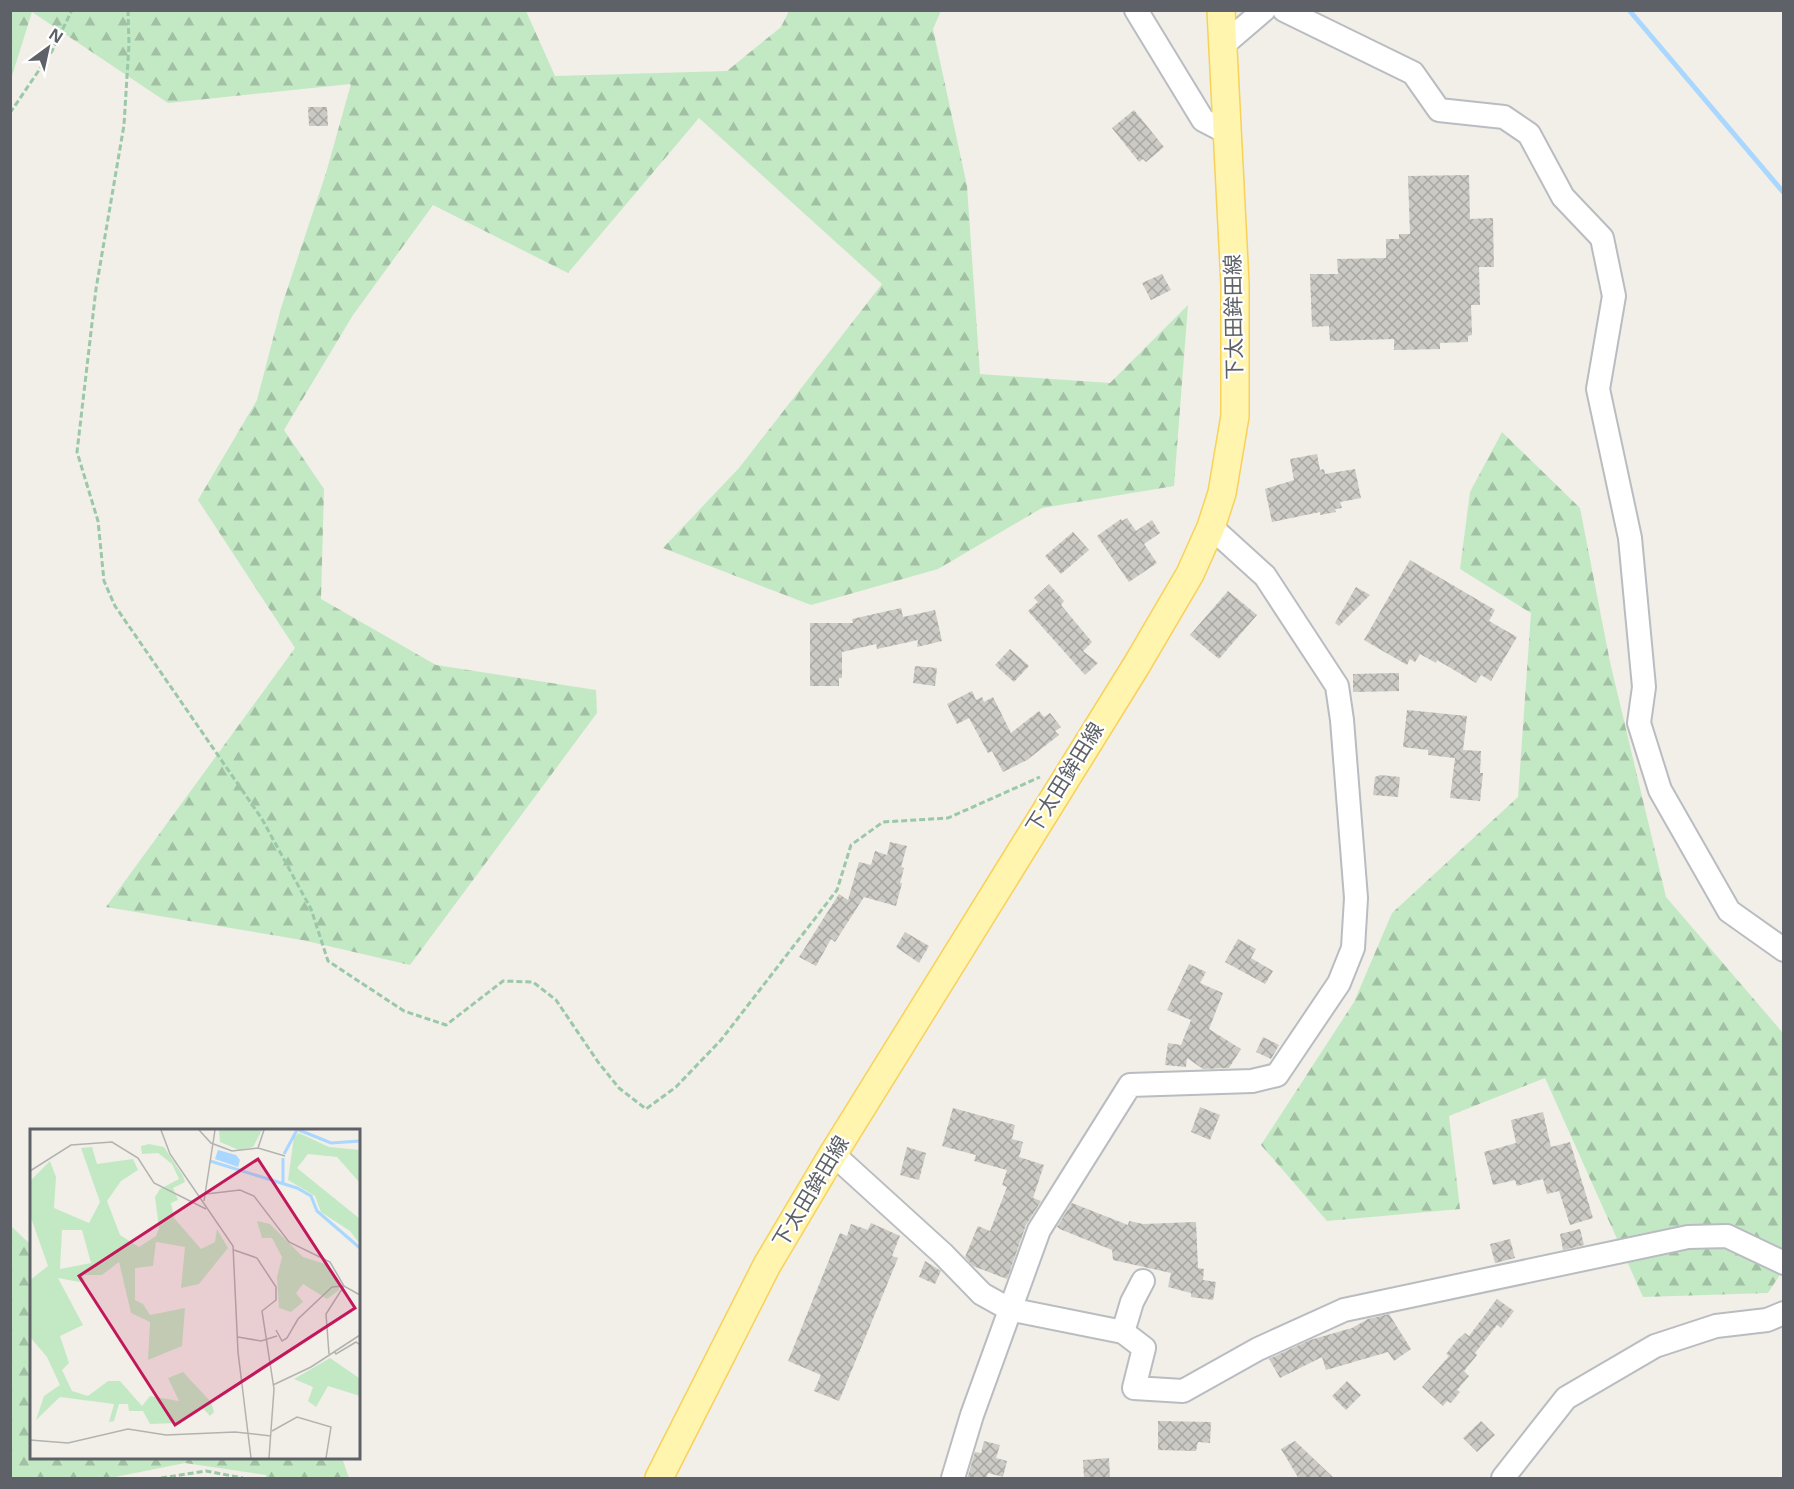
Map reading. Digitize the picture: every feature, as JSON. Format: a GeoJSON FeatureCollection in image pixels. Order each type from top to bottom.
{"type":"FeatureCollection","features":[{"type":"Feature","properties":{"kind":"main road","name":"下太田鉾田線"},"geometry":{"type":"LineString","coordinates":[[659,1479],[768,1265],[832,1154],[1136,666],[1190,574],[1211,528],[1222,493],[1235,416],[1235,284],[1221,10]]}},
{"type":"Feature","properties":{"kind":"street"},"geometry":{"type":"LineString","coordinates":[[1136,10],[1203,120],[1226,132]]}},
{"type":"Feature","properties":{"kind":"street"},"geometry":{"type":"LineString","coordinates":[[1222,46],[1264,10]]}},
{"type":"Feature","properties":{"kind":"street"},"geometry":{"type":"LineString","coordinates":[[1284,10],[1413,73],[1439,110],[1504,117],[1529,134],[1563,197],[1602,238],[1614,296],[1598,388],[1630,538],[1644,687],[1639,723],[1660,790],[1729,911],[1784,950]]}},
{"type":"Feature","properties":{"kind":"street"},"geometry":{"type":"LineString","coordinates":[[953,1479],[1009,1309],[1038,1230],[1130,1085],[1252,1081],[1277,1075],[1339,983],[1353,948],[1356,898],[1337,686],[1265,576],[1211,528]]}},
{"type":"Feature","properties":{"kind":"street"},"geometry":{"type":"LineString","coordinates":[[832,1154],[943,1254],[982,1294],[1009,1309],[1122,1332],[1143,1348],[1134,1388],[1183,1391],[1258,1349],[1344,1310],[1688,1237],[1727,1236],[1784,1263]]}},
{"type":"Feature","properties":{"kind":"street"},"geometry":{"type":"LineString","coordinates":[[1122,1332],[1132,1302],[1143,1281]]}},
{"type":"Feature","properties":{"kind":"street"},"geometry":{"type":"LineString","coordinates":[[1503,1479],[1566,1398],[1655,1347],[1716,1326],[1767,1320],[1784,1313]]}},
{"type":"Feature","properties":{"kind":"path"},"geometry":{"type":"LineString","coordinates":[[10,113],[52,51],[72,10]]}},
{"type":"Feature","properties":{"kind":"path"},"geometry":{"type":"LineString","coordinates":[[128,10],[129,44],[124,125],[96,288],[77,452],[98,521],[105,581],[115,606],[262,819],[311,909],[328,961],[404,1011],[446,1025],[503,981],[532,982],[556,1000],[598,1062],[619,1088],[646,1109],[676,1087],[721,1040],[837,890],[851,845],[883,822],[948,818],[1043,776]]}},
{"type":"Feature","properties":{"kind":"path"},"geometry":{"type":"LineString","coordinates":[[161,1479],[206,1471],[243,1479]]}},
{"type":"Feature","properties":{"kind":"green space"},"geometry":{"type":"Polygon","coordinates":[[[10,11],[526,11],[555,76],[727,71],[781,27],[789,11],[941,11],[933,29],[967,186],[980,374],[1110,383],[1188,305],[1174,486],[1042,508],[938,569],[811,605],[663,548],[739,468],[882,284],[699,118],[568,273],[433,205],[353,315],[284,430],[324,489],[321,599],[436,665],[596,690],[597,713],[410,965],[302,940],[106,907],[295,648],[198,500],[257,400],[281,308],[326,173],[351,84],[168,103],[32,12],[11,79],[10,11]]]}},
{"type":"Feature","properties":{"kind":"green space"},"geometry":{"type":"Polygon","coordinates":[[[1502,432],[1580,508],[1610,662],[1666,897],[1783,1033],[1783,1270],[1768,1293],[1643,1297],[1545,1078],[1449,1116],[1460,1209],[1327,1221],[1261,1145],[1354,1002],[1392,913],[1518,797],[1531,613],[1460,569],[1470,492],[1502,432]]]}},
{"type":"Feature","properties":{"kind":"green space"},"geometry":{"type":"Polygon","coordinates":[[[11,1226],[30,1244],[30,1459],[342,1459],[349,1478],[266,1478],[266,1475],[185,1463],[110,1478],[11,1478],[11,1226]]]}},
{"type":"Feature","properties":{"kind":"building"},"geometry":{"type":"Polygon","coordinates":[[[308,107],[327,107],[328,126],[309,126],[308,107]]]}},
{"type":"Feature","properties":{"kind":"building"},"geometry":{"type":"Polygon","coordinates":[[[1134,110],[1164,147],[1146,162],[1143,159],[1139,162],[1112,128],[1134,110]]]}},
{"type":"Feature","properties":{"kind":"building"},"geometry":{"type":"Polygon","coordinates":[[[1469,175],[1470,219],[1493,218],[1494,267],[1479,267],[1480,305],[1471,305],[1472,335],[1468,336],[1468,342],[1440,343],[1440,349],[1394,350],[1394,339],[1330,341],[1329,326],[1312,327],[1310,274],[1338,274],[1337,259],[1386,258],[1386,239],[1399,239],[1399,234],[1410,234],[1408,176],[1469,175]]]}},
{"type":"Feature","properties":{"kind":"building"},"geometry":{"type":"Polygon","coordinates":[[[1162,274],[1171,290],[1151,300],[1142,283],[1162,274]]]}},
{"type":"Feature","properties":{"kind":"building"},"geometry":{"type":"Polygon","coordinates":[[[1317,454],[1320,470],[1324,469],[1325,474],[1355,469],[1361,498],[1340,502],[1342,508],[1335,509],[1336,512],[1320,515],[1320,512],[1272,522],[1265,489],[1294,480],[1290,459],[1317,454]]]}},
{"type":"Feature","properties":{"kind":"building"},"geometry":{"type":"Polygon","coordinates":[[[1127,518],[1136,531],[1152,520],[1160,533],[1144,544],[1157,563],[1129,582],[1097,536],[1121,519],[1122,521],[1127,518]]]}},
{"type":"Feature","properties":{"kind":"building"},"geometry":{"type":"Polygon","coordinates":[[[1073,532],[1089,550],[1061,574],[1045,556],[1073,532]]]}},
{"type":"Feature","properties":{"kind":"building"},"geometry":{"type":"Polygon","coordinates":[[[1410,560],[1495,610],[1489,621],[1517,637],[1491,681],[1481,675],[1476,683],[1437,660],[1436,663],[1420,654],[1415,662],[1410,659],[1407,665],[1364,640],[1410,560]]]}},
{"type":"Feature","properties":{"kind":"building"},"geometry":{"type":"Polygon","coordinates":[[[1049,584],[1064,601],[1061,605],[1092,642],[1083,651],[1098,663],[1085,675],[1028,611],[1038,602],[1034,598],[1049,584]]]}},
{"type":"Feature","properties":{"kind":"building"},"geometry":{"type":"Polygon","coordinates":[[[1356,587],[1370,595],[1339,626],[1335,623],[1356,587]]]}},
{"type":"Feature","properties":{"kind":"building"},"geometry":{"type":"Polygon","coordinates":[[[1228,591],[1257,615],[1219,659],[1190,635],[1228,591]]]}},
{"type":"Feature","properties":{"kind":"building"},"geometry":{"type":"Polygon","coordinates":[[[901,608],[903,617],[935,610],[942,641],[917,647],[918,640],[877,649],[876,644],[842,652],[842,678],[839,678],[839,686],[810,686],[810,623],[853,623],[852,619],[901,608]]]}},
{"type":"Feature","properties":{"kind":"building"},"geometry":{"type":"Polygon","coordinates":[[[1010,649],[1029,666],[1014,682],[995,665],[1010,649]]]}},
{"type":"Feature","properties":{"kind":"building"},"geometry":{"type":"Polygon","coordinates":[[[915,666],[937,668],[935,686],[913,683],[915,666]]]}},
{"type":"Feature","properties":{"kind":"building"},"geometry":{"type":"Polygon","coordinates":[[[1399,673],[1399,691],[1353,692],[1353,674],[1399,673]]]}},
{"type":"Feature","properties":{"kind":"building"},"geometry":{"type":"Polygon","coordinates":[[[972,691],[976,700],[982,697],[984,702],[993,697],[1011,733],[1039,711],[1044,717],[1050,713],[1061,727],[1055,731],[1059,735],[1027,760],[1003,772],[992,751],[988,753],[969,718],[957,724],[947,704],[972,691]]]}},
{"type":"Feature","properties":{"kind":"building"},"geometry":{"type":"Polygon","coordinates":[[[1407,710],[1467,716],[1463,750],[1481,751],[1480,773],[1483,773],[1480,801],[1450,798],[1455,758],[1428,755],[1428,750],[1403,747],[1407,710]]]}},
{"type":"Feature","properties":{"kind":"building"},"geometry":{"type":"Polygon","coordinates":[[[1380,775],[1400,777],[1398,797],[1373,795],[1375,777],[1380,775]]]}},
{"type":"Feature","properties":{"kind":"building"},"geometry":{"type":"Polygon","coordinates":[[[890,842],[907,846],[901,867],[904,868],[896,906],[864,897],[835,942],[831,939],[816,966],[799,957],[839,894],[848,900],[859,862],[871,865],[875,851],[887,855],[890,842]]]}},
{"type":"Feature","properties":{"kind":"building"},"geometry":{"type":"Polygon","coordinates":[[[905,932],[929,946],[919,963],[896,947],[905,932]]]}},
{"type":"Feature","properties":{"kind":"building"},"geometry":{"type":"Polygon","coordinates":[[[1238,939],[1256,949],[1251,958],[1273,971],[1265,984],[1225,962],[1238,939]]]}},
{"type":"Feature","properties":{"kind":"building"},"geometry":{"type":"Polygon","coordinates":[[[1189,964],[1206,972],[1200,983],[1223,993],[1209,1029],[1241,1049],[1229,1068],[1203,1069],[1187,1058],[1186,1067],[1165,1065],[1168,1043],[1181,1045],[1191,1020],[1167,1010],[1189,964]]]}},
{"type":"Feature","properties":{"kind":"building"},"geometry":{"type":"Polygon","coordinates":[[[1263,1037],[1279,1045],[1271,1059],[1256,1052],[1263,1037]]]}},
{"type":"Feature","properties":{"kind":"building"},"geometry":{"type":"Polygon","coordinates":[[[1200,1107],[1220,1115],[1210,1140],[1191,1132],[1200,1107]]]}},
{"type":"Feature","properties":{"kind":"building"},"geometry":{"type":"Polygon","coordinates":[[[953,1108],[1015,1125],[1012,1139],[1023,1142],[1019,1157],[1044,1165],[1033,1198],[1041,1201],[1026,1225],[1007,1279],[973,1266],[965,1257],[978,1226],[990,1231],[1007,1187],[1002,1185],[1007,1170],[974,1161],[976,1155],[942,1146],[953,1108]]]}},
{"type":"Feature","properties":{"kind":"building"},"geometry":{"type":"Polygon","coordinates":[[[1543,1112],[1551,1147],[1570,1142],[1593,1218],[1570,1225],[1559,1191],[1547,1194],[1543,1179],[1517,1186],[1515,1180],[1493,1185],[1484,1152],[1516,1143],[1511,1120],[1543,1112]]]}},
{"type":"Feature","properties":{"kind":"building"},"geometry":{"type":"Polygon","coordinates":[[[907,1147],[926,1153],[919,1180],[900,1175],[907,1147]]]}},
{"type":"Feature","properties":{"kind":"building"},"geometry":{"type":"Polygon","coordinates":[[[1072,1203],[1128,1225],[1129,1221],[1143,1224],[1196,1222],[1198,1268],[1204,1269],[1203,1280],[1216,1282],[1213,1300],[1191,1297],[1191,1293],[1168,1287],[1171,1273],[1113,1260],[1112,1250],[1057,1227],[1072,1203]]]}},
{"type":"Feature","properties":{"kind":"building"},"geometry":{"type":"Polygon","coordinates":[[[871,1223],[900,1236],[892,1256],[898,1258],[839,1401],[814,1391],[821,1375],[788,1361],[840,1233],[847,1236],[851,1224],[868,1230],[871,1223]]]}},
{"type":"Feature","properties":{"kind":"building"},"geometry":{"type":"Polygon","coordinates":[[[1580,1229],[1584,1245],[1563,1250],[1560,1234],[1580,1229]]]}},
{"type":"Feature","properties":{"kind":"building"},"geometry":{"type":"Polygon","coordinates":[[[1510,1239],[1515,1258],[1495,1263],[1490,1244],[1510,1239]]]}},
{"type":"Feature","properties":{"kind":"building"},"geometry":{"type":"Polygon","coordinates":[[[925,1261],[941,1271],[935,1284],[919,1277],[925,1261]]]}},
{"type":"Feature","properties":{"kind":"building"},"geometry":{"type":"Polygon","coordinates":[[[1497,1299],[1514,1311],[1501,1328],[1497,1325],[1475,1353],[1477,1355],[1464,1371],[1469,1376],[1457,1390],[1460,1392],[1451,1403],[1447,1401],[1443,1406],[1422,1387],[1449,1356],[1446,1354],[1457,1340],[1465,1333],[1469,1336],[1497,1299]]]}},
{"type":"Feature","properties":{"kind":"building"},"geometry":{"type":"Polygon","coordinates":[[[1389,1314],[1411,1349],[1394,1361],[1388,1352],[1326,1370],[1322,1357],[1280,1378],[1269,1359],[1310,1340],[1352,1328],[1368,1319],[1389,1314]]]}},
{"type":"Feature","properties":{"kind":"building"},"geometry":{"type":"Polygon","coordinates":[[[1347,1381],[1361,1395],[1346,1410],[1332,1396],[1347,1381]]]}},
{"type":"Feature","properties":{"kind":"building"},"geometry":{"type":"Polygon","coordinates":[[[1158,1421],[1211,1422],[1210,1443],[1198,1442],[1196,1451],[1158,1450],[1158,1421]]]}},
{"type":"Feature","properties":{"kind":"building"},"geometry":{"type":"Polygon","coordinates":[[[1481,1421],[1495,1435],[1477,1452],[1463,1438],[1481,1421]]]}},
{"type":"Feature","properties":{"kind":"building"},"geometry":{"type":"Polygon","coordinates":[[[984,1441],[1000,1445],[996,1458],[1007,1461],[1003,1477],[988,1473],[986,1479],[967,1479],[975,1452],[981,1453],[984,1441]]]}},
{"type":"Feature","properties":{"kind":"building"},"geometry":{"type":"Polygon","coordinates":[[[1295,1441],[1335,1479],[1299,1479],[1281,1449],[1295,1441]]]}},
{"type":"Feature","properties":{"kind":"building"},"geometry":{"type":"Polygon","coordinates":[[[1109,1458],[1110,1478],[1084,1478],[1083,1460],[1109,1458]]]}},
{"type":"Feature","properties":{"kind":"waterway"},"geometry":{"type":"LineString","coordinates":[[1629,10],[1784,193]]}}]}
